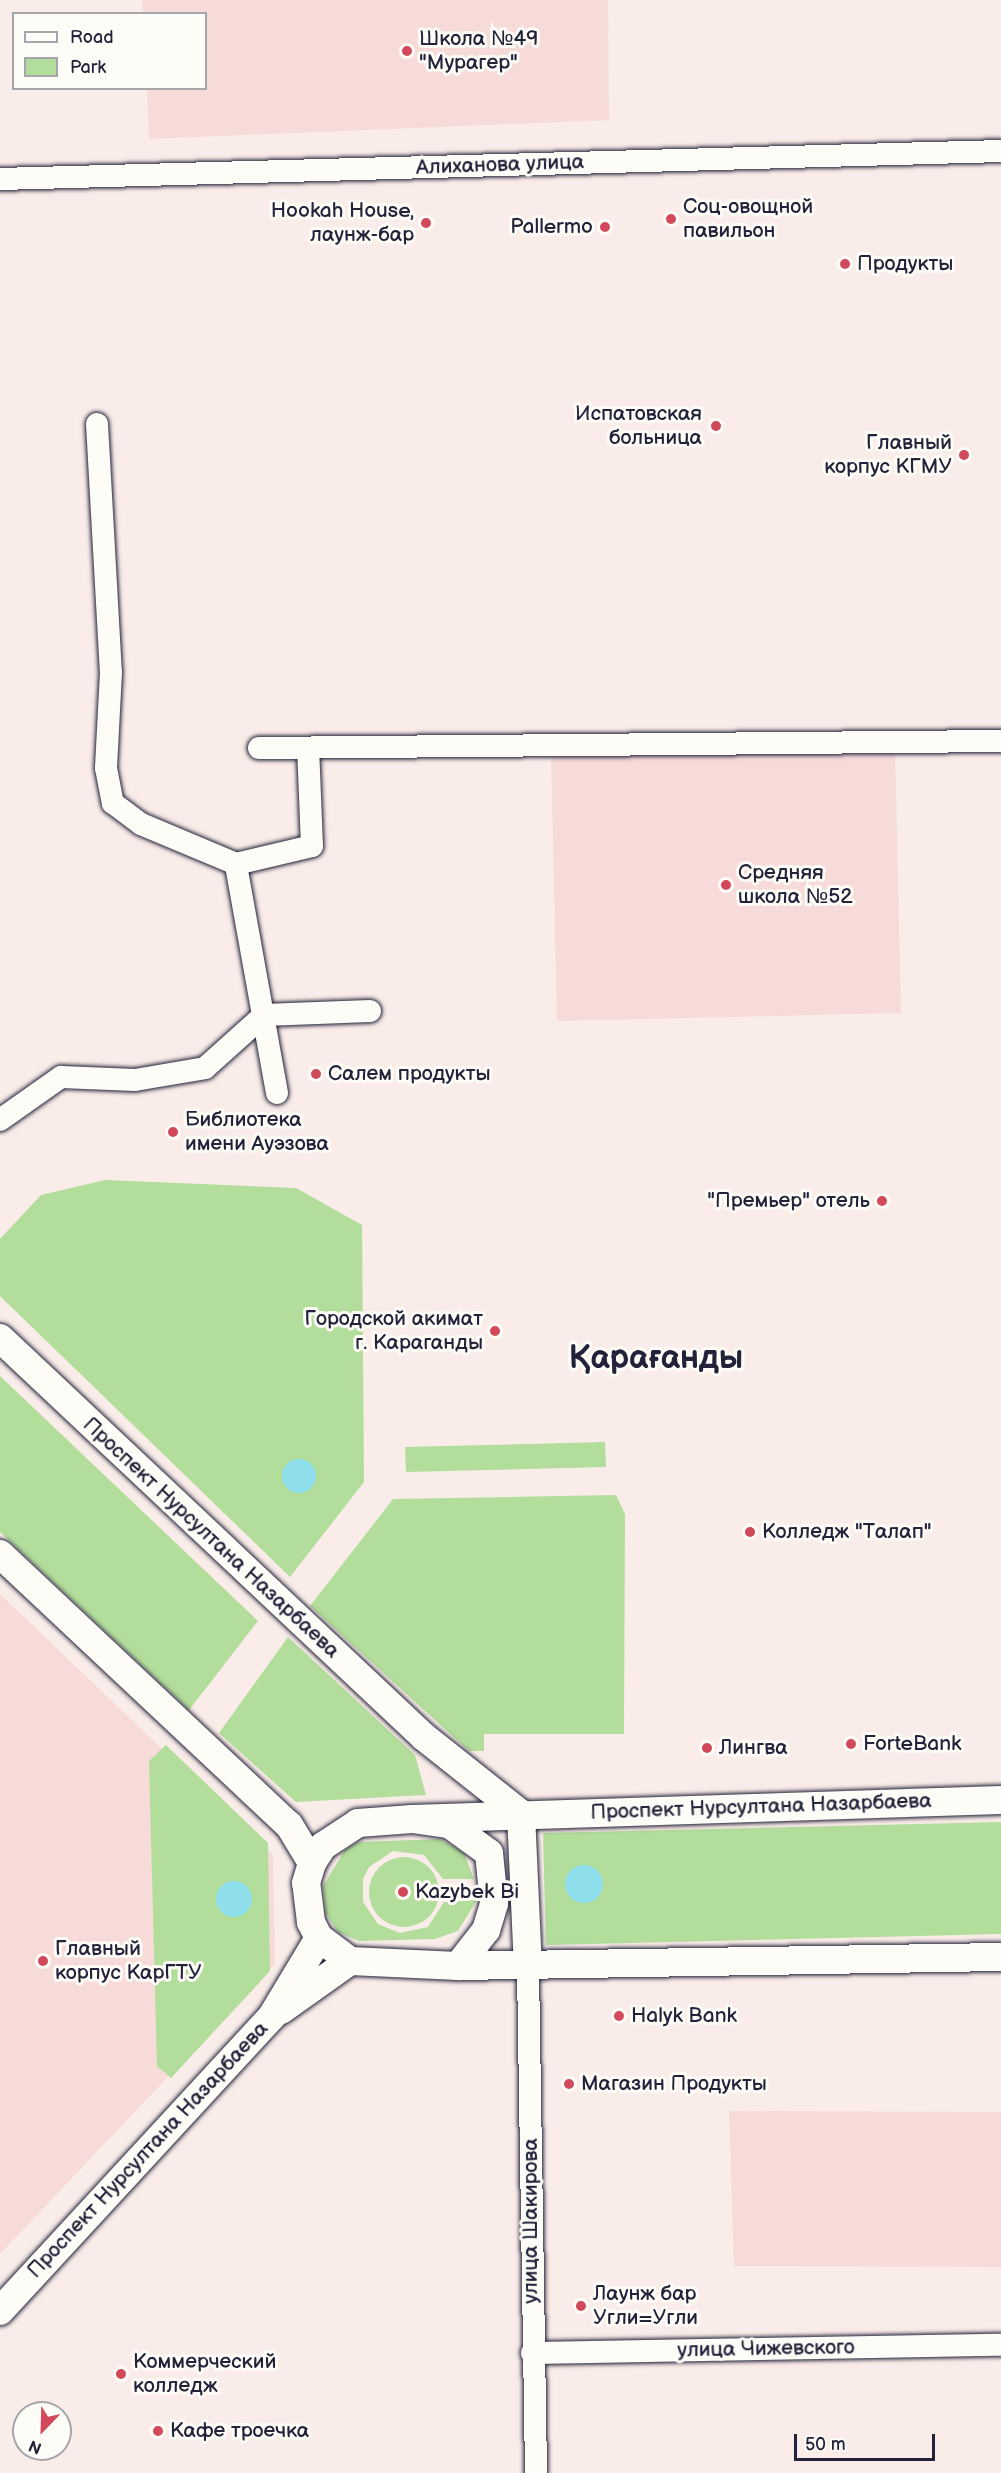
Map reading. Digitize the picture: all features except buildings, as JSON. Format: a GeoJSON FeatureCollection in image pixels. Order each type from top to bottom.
{"type":"FeatureCollection","features":[{"type":"Feature","properties":{"kind":"main road","name":"Проспект Нурсултана Назарбаева"},"geometry":{"type":"LineString","coordinates":[[0,1338],[424,1737],[521,1814],[1001,1800]]}},
{"type":"Feature","properties":{"kind":"main road"},"geometry":{"type":"LineString","coordinates":[[0,1554],[289,1825],[312,1863]]}},
{"type":"Feature","properties":{"kind":"main road","name":"Проспект Нурсултана Назарбаева"},"geometry":{"type":"LineString","coordinates":[[424,1737],[478,1815],[489,1853]]}},
{"type":"Feature","properties":{"kind":"main road"},"geometry":{"type":"LineString","coordinates":[[528,1968],[521,1814],[358,1823],[323,1846],[312,1863],[306,1903],[319,1938],[350,1961],[528,1968],[1001,1957]]}},
{"type":"Feature","properties":{"kind":"main road"},"geometry":{"type":"LineString","coordinates":[[412,1819],[449,1824],[489,1853],[495,1904],[486,1930],[458,1966]]}},
{"type":"Feature","properties":{"kind":"main road","name":"Проспект Нурсултана Назарбаева"},"geometry":{"type":"LineString","coordinates":[[0,2311],[272,2016],[319,1938]]}},
{"type":"Feature","properties":{"kind":"main road","name":"Проспект Нурсултана Назарбаева"},"geometry":{"type":"LineString","coordinates":[[272,2016],[350,1961]]}},
{"type":"Feature","properties":{"kind":"street","name":"Алиханова улица"},"geometry":{"type":"LineString","coordinates":[[0,179],[1001,151]]}},
{"type":"Feature","properties":{"kind":"street"},"geometry":{"type":"LineString","coordinates":[[97,424],[111,672],[106,768],[113,803],[141,824],[236,864],[312,846],[308,748]]}},
{"type":"Feature","properties":{"kind":"street"},"geometry":{"type":"LineString","coordinates":[[259,748],[1001,741]]}},
{"type":"Feature","properties":{"kind":"street"},"geometry":{"type":"LineString","coordinates":[[236,864],[277,1093]]}},
{"type":"Feature","properties":{"kind":"street"},"geometry":{"type":"LineString","coordinates":[[0,1118],[61,1077],[135,1080],[205,1068],[264,1015],[370,1011]]}},
{"type":"Feature","properties":{"kind":"street","name":"улица Шакирова"},"geometry":{"type":"LineString","coordinates":[[528,1968],[532,2353],[536,2473]]}},
{"type":"Feature","properties":{"kind":"street","name":"улица Чижевского"},"geometry":{"type":"LineString","coordinates":[[532,2353],[1001,2345]]}},
{"type":"Feature","properties":{"kind":"shaded area","name":"Школа №49 \"Мурагер\""},"geometry":{"type":"Polygon","coordinates":[[[142,0],[608,0],[609,120],[149,139],[147,90],[207,90],[207,12],[143,12],[142,0]]]}},
{"type":"Feature","properties":{"kind":"shaded area","name":"Средняя школа №52"},"geometry":{"type":"Polygon","coordinates":[[[895,749],[901,1013],[557,1021],[551,757],[895,749]]]}},
{"type":"Feature","properties":{"kind":"shaded area"},"geometry":{"type":"Polygon","coordinates":[[[0,1594],[273,1855],[275,1964],[0,2254],[0,1594]]]}},
{"type":"Feature","properties":{"kind":"shaded area"},"geometry":{"type":"Polygon","coordinates":[[[729,2111],[1001,2112],[1001,2267],[734,2266],[729,2111]]]}},
{"type":"Feature","properties":{"kind":"green space"},"geometry":{"type":"Polygon","coordinates":[[[105,1180],[296,1188],[362,1225],[364,1482],[290,1577],[0,1296],[0,1239],[41,1195],[105,1180]]]}},
{"type":"Feature","properties":{"kind":"green space"},"geometry":{"type":"Polygon","coordinates":[[[0,1376],[258,1621],[189,1710],[0,1532],[0,1376]]]}},
{"type":"Feature","properties":{"kind":"green space"},"geometry":{"type":"Polygon","coordinates":[[[605,1442],[606,1467],[406,1472],[405,1447],[605,1442]]]}},
{"type":"Feature","properties":{"kind":"green space"},"geometry":{"type":"Polygon","coordinates":[[[616,1495],[625,1514],[624,1734],[484,1734],[484,1751],[469,1751],[310,1606],[393,1499],[616,1495]]]}},
{"type":"Feature","properties":{"kind":"green space"},"geometry":{"type":"Polygon","coordinates":[[[288,1637],[415,1755],[426,1795],[296,1802],[219,1733],[288,1637]]]}},
{"type":"Feature","properties":{"kind":"green space"},"geometry":{"type":"Polygon","coordinates":[[[166,1745],[268,1843],[270,1971],[171,2078],[157,2066],[149,1761],[166,1745]]]}},
{"type":"Feature","properties":{"kind":"green space"},"geometry":{"type":"Polygon","coordinates":[[[1001,1822],[1001,1934],[546,1945],[543,1833],[1001,1822]]]}},
{"type":"Feature","properties":{"kind":"green space"},"geometry":{"type":"Polygon","coordinates":[[[440,1839],[464,1853],[474,1879],[443,1879],[424,1855],[393,1851],[369,1867],[363,1879],[363,1902],[378,1924],[400,1933],[428,1927],[444,1902],[477,1900],[458,1931],[435,1939],[359,1941],[338,1932],[326,1914],[323,1886],[345,1850],[358,1842],[440,1839]]]}},
{"type":"Feature","properties":{"kind":"green space"},"geometry":{"type":"Polygon","coordinates":[[[404,1857],[417,1860],[429,1867],[436,1879],[439,1892],[436,1905],[429,1917],[417,1924],[404,1927],[391,1924],[379,1917],[372,1905],[369,1892],[372,1879],[379,1867],[391,1860],[404,1857]]]}},
{"type":"Feature","properties":{"kind":"water"},"geometry":{"type":"Polygon","coordinates":[[[299,1459],[311,1464],[316,1476],[311,1488],[299,1493],[287,1488],[282,1476],[287,1464],[299,1459]]]}},
{"type":"Feature","properties":{"kind":"water"},"geometry":{"type":"Polygon","coordinates":[[[584,1865],[597,1871],[603,1884],[597,1897],[584,1903],[571,1897],[565,1884],[571,1871],[584,1865]]]}},
{"type":"Feature","properties":{"kind":"water"},"geometry":{"type":"Polygon","coordinates":[[[234,1881],[246,1887],[252,1899],[246,1911],[234,1917],[222,1911],[216,1899],[222,1887],[234,1881]]]}},
{"type":"Feature","properties":{"kind":"place","name":"Школа №49 \"Мурагер\""},"geometry":{"type":"Point","coordinates":[407,51]}},
{"type":"Feature","properties":{"kind":"place","name":"Соц-овощной павильон"},"geometry":{"type":"Point","coordinates":[671,219]}},
{"type":"Feature","properties":{"kind":"place","name":"Hookah House, лаунж-бар"},"geometry":{"type":"Point","coordinates":[426,223]}},
{"type":"Feature","properties":{"kind":"place","name":"Pallermo"},"geometry":{"type":"Point","coordinates":[605,227]}},
{"type":"Feature","properties":{"kind":"place","name":"Продукты"},"geometry":{"type":"Point","coordinates":[845,264]}},
{"type":"Feature","properties":{"kind":"place","name":"Испатовская больница"},"geometry":{"type":"Point","coordinates":[716,426]}},
{"type":"Feature","properties":{"kind":"place","name":"Главный корпус КГМУ"},"geometry":{"type":"Point","coordinates":[964,455]}},
{"type":"Feature","properties":{"kind":"place","name":"Средняя школа №52"},"geometry":{"type":"Point","coordinates":[726,885]}},
{"type":"Feature","properties":{"kind":"place","name":"Салем продукты"},"geometry":{"type":"Point","coordinates":[316,1074]}},
{"type":"Feature","properties":{"kind":"place","name":"Библиотека имени Ауэзова"},"geometry":{"type":"Point","coordinates":[173,1132]}},
{"type":"Feature","properties":{"kind":"place","name":"\"Премьер\" отель"},"geometry":{"type":"Point","coordinates":[882,1201]}},
{"type":"Feature","properties":{"kind":"place","name":"Городской акимат г. Караганды"},"geometry":{"type":"Point","coordinates":[495,1331]}},
{"type":"Feature","properties":{"kind":"place","name":"Колледж \"Талап\""},"geometry":{"type":"Point","coordinates":[750,1532]}},
{"type":"Feature","properties":{"kind":"place","name":"ForteBank"},"geometry":{"type":"Point","coordinates":[851,1744]}},
{"type":"Feature","properties":{"kind":"place","name":"Лингва"},"geometry":{"type":"Point","coordinates":[707,1748]}},
{"type":"Feature","properties":{"kind":"place","name":"Kazybek Bi"},"geometry":{"type":"Point","coordinates":[403,1892]}},
{"type":"Feature","properties":{"kind":"place","name":"Главный корпус КарГТУ"},"geometry":{"type":"Point","coordinates":[43,1961]}},
{"type":"Feature","properties":{"kind":"place","name":"Halyk Bank"},"geometry":{"type":"Point","coordinates":[619,2016]}},
{"type":"Feature","properties":{"kind":"place","name":"Магазин Продукты"},"geometry":{"type":"Point","coordinates":[569,2084]}},
{"type":"Feature","properties":{"kind":"place","name":"Лаунж бар Угли=Угли"},"geometry":{"type":"Point","coordinates":[581,2306]}},
{"type":"Feature","properties":{"kind":"place","name":"Коммерческий колледж"},"geometry":{"type":"Point","coordinates":[121,2374]}},
{"type":"Feature","properties":{"kind":"place","name":"Кафе троечка"},"geometry":{"type":"Point","coordinates":[158,2431]}},
{"type":"Feature","properties":{"kind":"district","name":"Қарағанды"},"geometry":{"type":"Point","coordinates":[656,1359]}}]}
